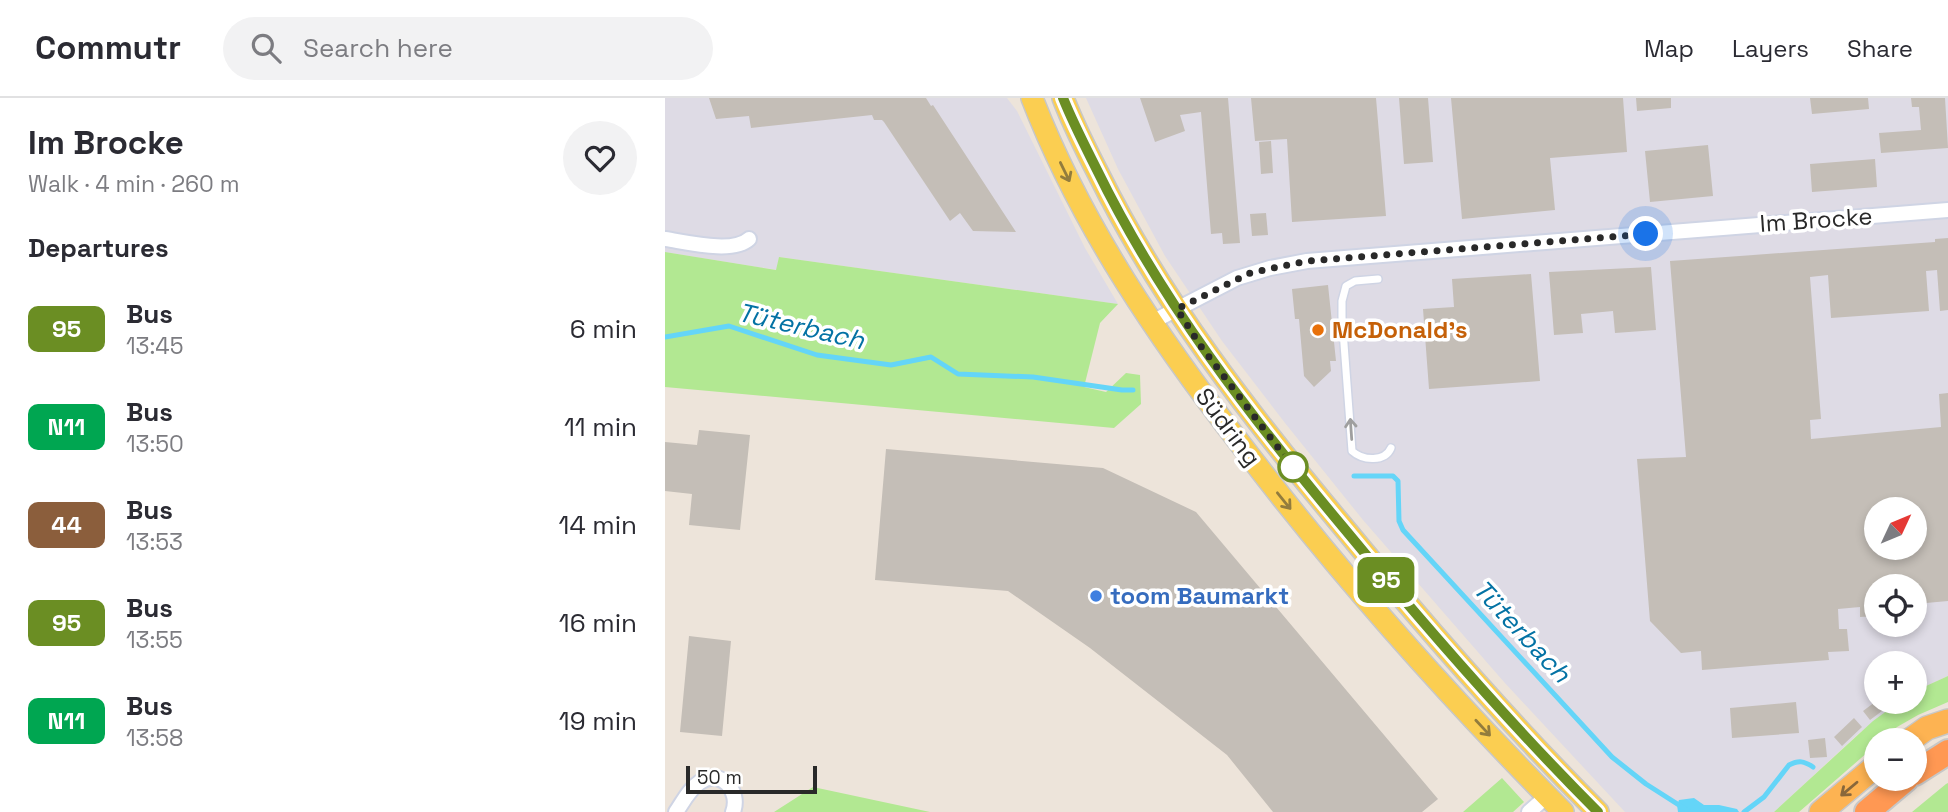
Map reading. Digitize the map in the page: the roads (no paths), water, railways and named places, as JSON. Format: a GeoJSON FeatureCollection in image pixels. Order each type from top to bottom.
{"type":"FeatureCollection","features":[{"type":"Feature","properties":{"kind":"highway"},"geometry":{"type":"LineString","coordinates":[[1927,728],[1948,721]]}},
{"type":"Feature","properties":{"kind":"highway"},"geometry":{"type":"LineString","coordinates":[[1927,765],[1948,752]]}},
{"type":"Feature","properties":{"kind":"highway"},"geometry":{"type":"LineString","coordinates":[[1821,812],[1864,776]]}},
{"type":"Feature","properties":{"kind":"highway"},"geometry":{"type":"LineString","coordinates":[[1867,812],[1892,791]]}},
{"type":"Feature","properties":{"kind":"main road","name":"Südring"},"geometry":{"type":"LineString","coordinates":[[1063,98],[1116,208],[1200,345],[1291,465],[1412,611],[1598,812]]}},
{"type":"Feature","properties":{"kind":"main road","name":"Südring"},"geometry":{"type":"LineString","coordinates":[[1033,102],[1089,219],[1119,271],[1220,418],[1348,579],[1563,812]]}},
{"type":"Feature","properties":{"kind":"street","name":"Im Brocke"},"geometry":{"type":"LineString","coordinates":[[1152,322],[1250,273],[1307,261],[1948,210]]}},
{"type":"Feature","properties":{"kind":"street"},"geometry":{"type":"LineString","coordinates":[[665,239],[727,247],[739,246],[749,239]]}},
{"type":"Feature","properties":{"kind":"street"},"geometry":{"type":"LineString","coordinates":[[675,812],[694,786],[701,781],[715,778],[729,785],[734,792],[733,812]]}},
{"type":"Feature","properties":{"kind":"street"},"geometry":{"type":"LineString","coordinates":[[1529,812],[1547,796]]}},
{"type":"Feature","properties":{"kind":"lane"},"geometry":{"type":"LineString","coordinates":[[1378,279],[1355,281],[1346,286],[1342,301],[1352,451],[1355,455],[1367,458],[1385,457],[1391,448]]}},
{"type":"Feature","properties":{"kind":"water"},"geometry":{"type":"Polygon","coordinates":[[[1694,798],[1704,805],[1719,805],[1737,809],[1739,812],[1678,812],[1679,800],[1694,798]]]}},
{"type":"Feature","properties":{"kind":"waterway","name":"Tüterbach"},"geometry":{"type":"LineString","coordinates":[[665,337],[729,326],[817,355],[891,365],[931,357],[958,374],[1033,377],[1133,390]]}},
{"type":"Feature","properties":{"kind":"waterway","name":"Tüterbach"},"geometry":{"type":"LineString","coordinates":[[1354,476],[1393,476],[1398,481],[1399,521],[1403,530],[1612,757],[1646,784],[1690,812]]}},
{"type":"Feature","properties":{"kind":"waterway","name":"Tüterbach"},"geometry":{"type":"LineString","coordinates":[[1744,812],[1764,797],[1789,765],[1801,762],[1813,767]]}},
{"type":"Feature","properties":{"kind":"place","name":"McDonald's"},"geometry":{"type":"Point","coordinates":[1318,330]}},
{"type":"Feature","properties":{"kind":"place","name":"toom Baumarkt"},"geometry":{"type":"Point","coordinates":[1096,596]}}]}
